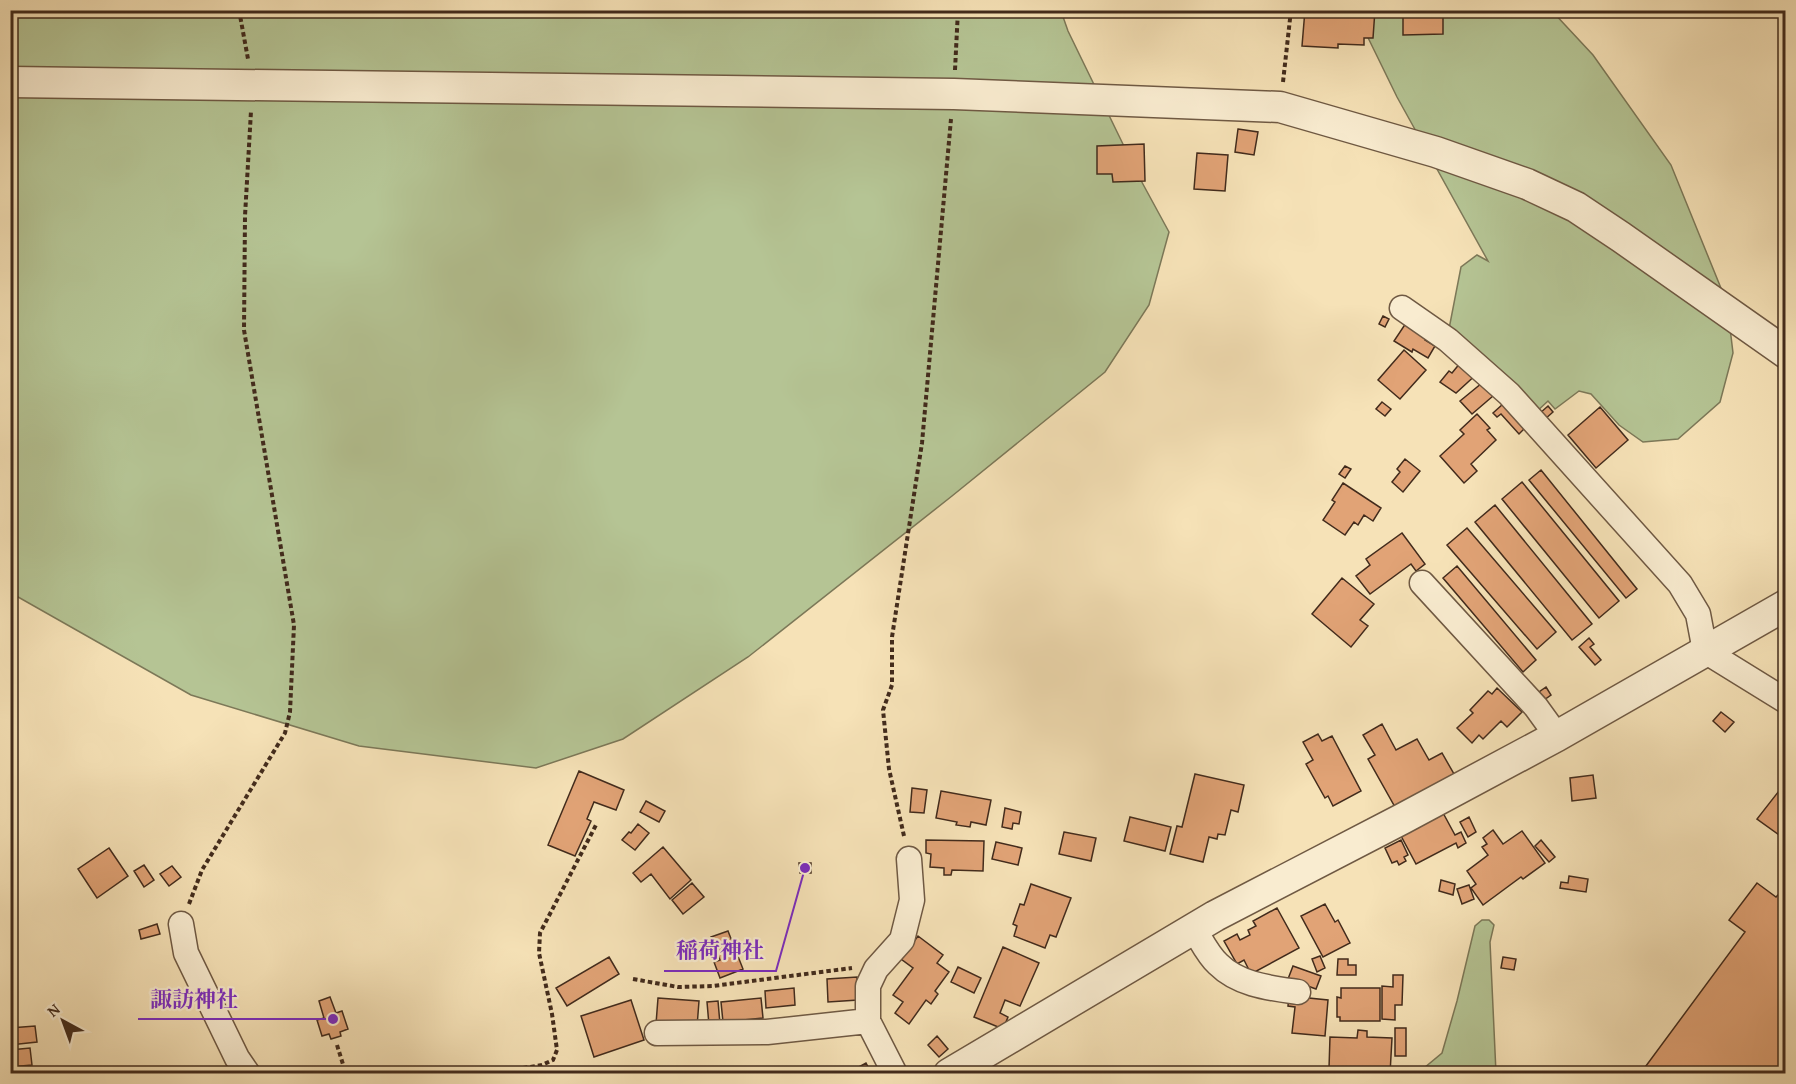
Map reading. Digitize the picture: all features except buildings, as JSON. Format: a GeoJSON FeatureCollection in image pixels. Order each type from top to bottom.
{"type":"FeatureCollection","features":[{"type":"Feature","properties":{"kind":"street"},"geometry":{"type":"LineString","coordinates":[[10,82],[954,94],[1280,107],[1437,152],[1527,184],[1576,207],[1785,353]]}},
{"type":"Feature","properties":{"kind":"street"},"geometry":{"type":"LineString","coordinates":[[1402,308],[1448,340],[1509,394],[1680,584],[1698,614],[1705,651],[1785,701]]}},
{"type":"Feature","properties":{"kind":"street"},"geometry":{"type":"LineString","coordinates":[[1422,583],[1536,708],[1557,736]]}},
{"type":"Feature","properties":{"kind":"street"},"geometry":{"type":"LineString","coordinates":[[949,1074],[1194,929],[1557,736],[1785,605]]}},
{"type":"Feature","properties":{"kind":"street"},"geometry":{"type":"LineString","coordinates":[[895,1074],[868,1021],[868,986],[876,969],[902,940],[912,900],[909,859]]}},
{"type":"Feature","properties":{"kind":"street"},"geometry":{"type":"LineString","coordinates":[[181,924],[186,953],[237,1058],[248,1074]]}},
{"type":"Feature","properties":{"kind":"street"},"geometry":{"type":"LineString","coordinates":[[1194,929],[1217,963],[1231,974],[1259,986],[1298,992]]}},
{"type":"Feature","properties":{"kind":"street"},"geometry":{"type":"LineString","coordinates":[[657,1033],[767,1032],[868,1021]]}},
{"type":"Feature","properties":{"kind":"path"},"geometry":{"type":"LineString","coordinates":[[181,924],[202,870],[285,733],[290,711],[294,625],[244,330],[244,216],[252,84],[239,10]]}},
{"type":"Feature","properties":{"kind":"path"},"geometry":{"type":"LineString","coordinates":[[909,859],[889,769],[883,710],[892,685],[892,637],[922,443],[954,94],[958,10]]}},
{"type":"Feature","properties":{"kind":"path"},"geometry":{"type":"LineString","coordinates":[[1280,107],[1291,10]]}},
{"type":"Feature","properties":{"kind":"path"},"geometry":{"type":"LineString","coordinates":[[486,1074],[542,1065],[553,1060],[557,1050],[552,1014],[538,953],[540,933],[596,825]]}},
{"type":"Feature","properties":{"kind":"path"},"geometry":{"type":"LineString","coordinates":[[633,979],[678,987],[714,986],[861,967],[876,969]]}},
{"type":"Feature","properties":{"kind":"path"},"geometry":{"type":"LineString","coordinates":[[338,1045],[346,1074]]}},
{"type":"Feature","properties":{"kind":"green space"},"geometry":{"type":"Polygon","coordinates":[[[11,11],[1061,11],[1068,31],[1138,175],[1169,232],[1149,305],[1105,372],[748,657],[623,739],[536,768],[359,746],[191,695],[11,593],[11,11]]]}},
{"type":"Feature","properties":{"kind":"green space"},"geometry":{"type":"Polygon","coordinates":[[[1355,11],[1552,11],[1593,55],[1671,165],[1727,303],[1733,353],[1720,402],[1678,439],[1643,442],[1619,425],[1591,394],[1579,391],[1555,409],[1548,401],[1534,414],[1448,334],[1461,267],[1477,255],[1488,261],[1397,97],[1355,11]]]}},
{"type":"Feature","properties":{"kind":"green space"},"geometry":{"type":"Polygon","coordinates":[[[1482,920],[1489,920],[1494,925],[1490,942],[1496,1073],[1418,1073],[1442,1053],[1475,926],[1482,920]]]}},
{"type":"Feature","properties":{"kind":"place","name":"稲荷神社"},"geometry":{"type":"Point","coordinates":[805,868]}},
{"type":"Feature","properties":{"kind":"place","name":"諏訪神社"},"geometry":{"type":"Point","coordinates":[333,1019]}}]}
